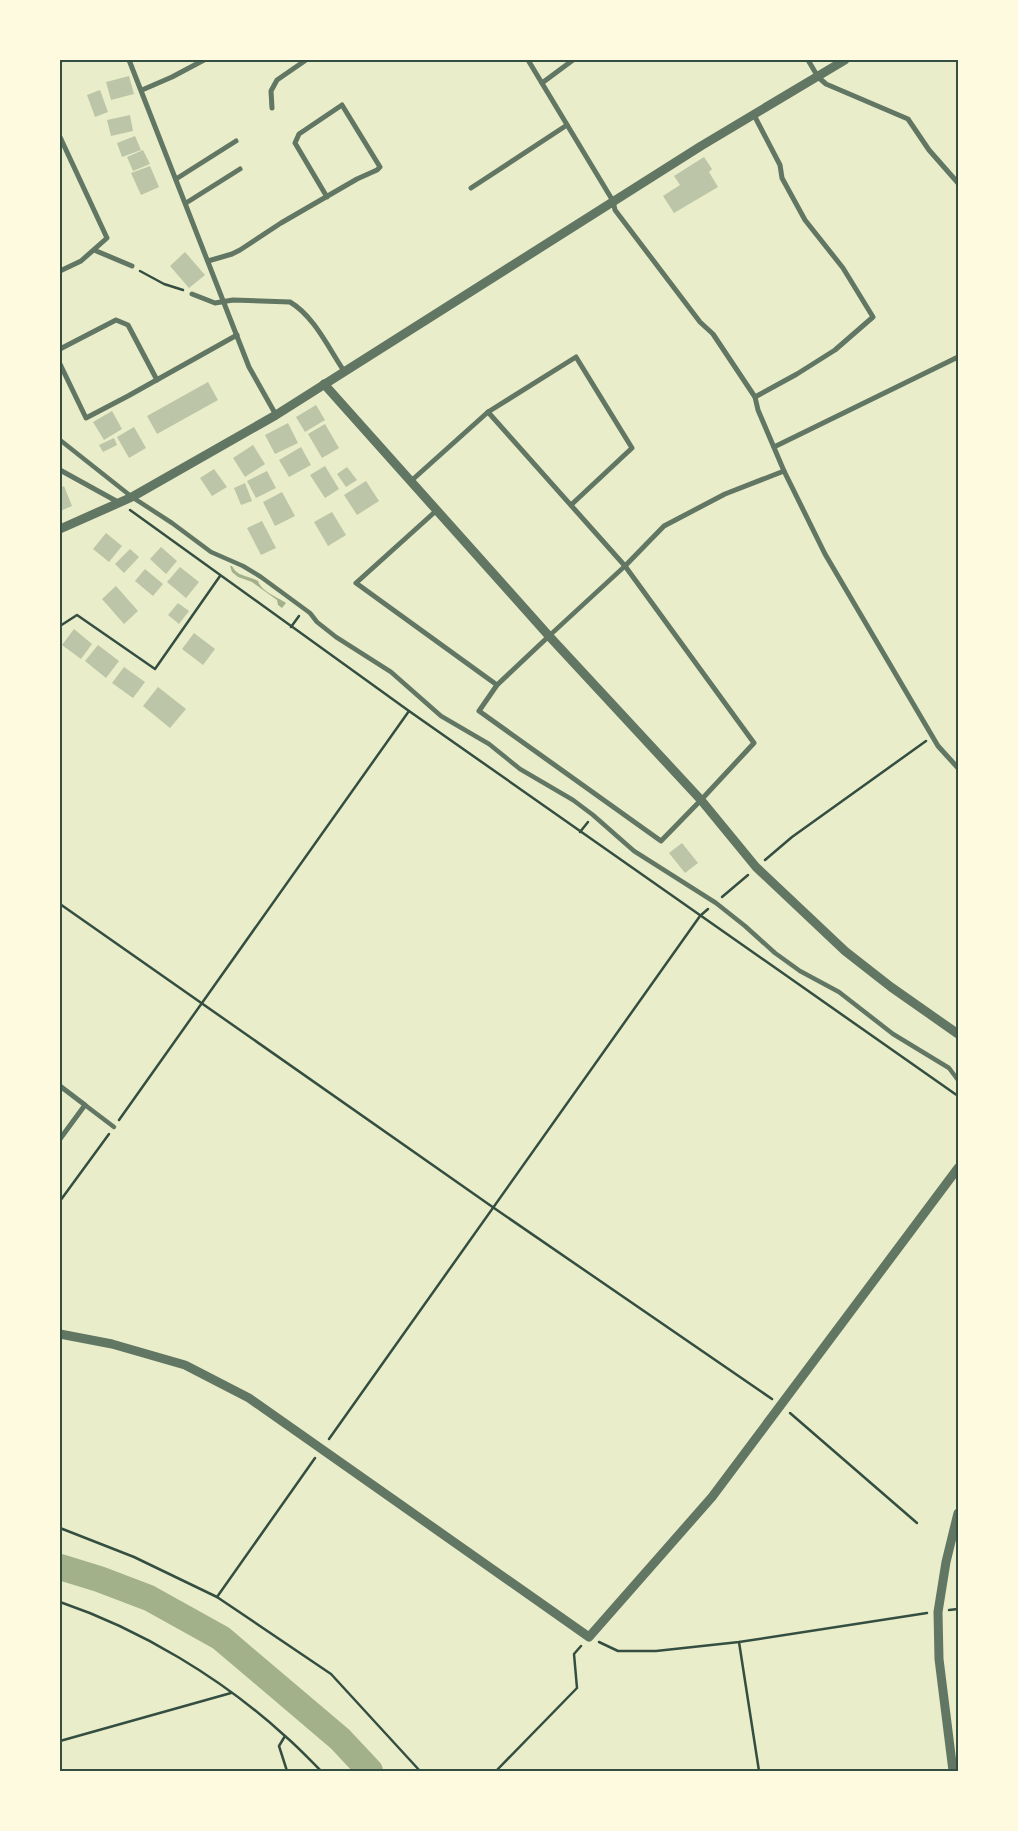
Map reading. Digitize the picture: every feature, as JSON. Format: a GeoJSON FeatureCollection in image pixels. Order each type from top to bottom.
{"type":"FeatureCollection","features":[{"type":"Feature","properties":{"kind":"street"},"geometry":{"type":"LineString","coordinates":[[129,60],[249,367],[276,415]]}},
{"type":"Feature","properties":{"kind":"street"},"geometry":{"type":"LineString","coordinates":[[142,90],[204,60]]}},
{"type":"Feature","properties":{"kind":"street"},"geometry":{"type":"LineString","coordinates":[[272,108],[271,91],[277,80],[306,60]]}},
{"type":"Feature","properties":{"kind":"street"},"geometry":{"type":"LineString","coordinates":[[528,60],[613,202],[615,210],[700,322],[713,334],[755,397],[758,410],[784,471],[825,554],[938,746],[958,768]]}},
{"type":"Feature","properties":{"kind":"street"},"geometry":{"type":"LineString","coordinates":[[542,83],[573,60]]}},
{"type":"Feature","properties":{"kind":"street"},"geometry":{"type":"LineString","coordinates":[[808,60],[818,77],[826,84],[908,118],[929,150],[958,183]]}},
{"type":"Feature","properties":{"kind":"street"},"geometry":{"type":"LineString","coordinates":[[60,529],[132,497],[276,415],[613,202],[845,60]]}},
{"type":"Feature","properties":{"kind":"street"},"geometry":{"type":"LineString","coordinates":[[208,260],[240,250],[281,223],[327,197],[357,179],[377,170],[380,167],[342,105],[299,134],[295,143],[327,197]]}},
{"type":"Feature","properties":{"kind":"street"},"geometry":{"type":"LineString","coordinates":[[754,115],[780,165],[782,178],[806,220],[843,268],[873,317],[835,350],[755,397]]}},
{"type":"Feature","properties":{"kind":"street"},"geometry":{"type":"LineString","coordinates":[[471,188],[567,125]]}},
{"type":"Feature","properties":{"kind":"street"},"geometry":{"type":"LineString","coordinates":[[60,137],[107,238],[81,261],[60,270]]}},
{"type":"Feature","properties":{"kind":"street"},"geometry":{"type":"LineString","coordinates":[[176,179],[236,141]]}},
{"type":"Feature","properties":{"kind":"street"},"geometry":{"type":"LineString","coordinates":[[186,203],[240,169]]}},
{"type":"Feature","properties":{"kind":"street"},"geometry":{"type":"LineString","coordinates":[[94,250],[132,266]]}},
{"type":"Feature","properties":{"kind":"street"},"geometry":{"type":"LineString","coordinates":[[192,294],[215,303],[233,300],[290,302],[298,307],[312,324],[344,371]]}},
{"type":"Feature","properties":{"kind":"street"},"geometry":{"type":"LineString","coordinates":[[60,349],[116,320],[128,325],[157,380]]}},
{"type":"Feature","properties":{"kind":"street"},"geometry":{"type":"LineString","coordinates":[[60,364],[86,418],[237,335]]}},
{"type":"Feature","properties":{"kind":"street"},"geometry":{"type":"LineString","coordinates":[[411,481],[488,412],[576,357],[632,448],[571,505]]}},
{"type":"Feature","properties":{"kind":"street"},"geometry":{"type":"LineString","coordinates":[[774,447],[958,357]]}},
{"type":"Feature","properties":{"kind":"street"},"geometry":{"type":"LineString","coordinates":[[324,384],[549,636],[701,800],[756,867],[845,951],[891,987],[958,1034]]}},
{"type":"Feature","properties":{"kind":"street"},"geometry":{"type":"LineString","coordinates":[[488,412],[625,566],[754,743],[661,841],[479,711],[497,685],[625,566],[664,526],[725,494],[784,471]]}},
{"type":"Feature","properties":{"kind":"street"},"geometry":{"type":"LineString","coordinates":[[60,440],[132,497],[172,523],[211,552],[252,571],[304,609],[336,637],[391,672],[440,716],[490,744],[520,770],[573,800],[634,851],[716,903],[775,953],[800,970],[839,992],[893,1034],[949,1068],[958,1080]]}},
{"type":"Feature","properties":{"kind":"street"},"geometry":{"type":"LineString","coordinates":[[60,470],[118,502]]}},
{"type":"Feature","properties":{"kind":"street"},"geometry":{"type":"LineString","coordinates":[[437,510],[356,583],[497,685]]}},
{"type":"Feature","properties":{"kind":"street"},"geometry":{"type":"LineString","coordinates":[[60,1086],[114,1127]]}},
{"type":"Feature","properties":{"kind":"street"},"geometry":{"type":"LineString","coordinates":[[60,1139],[85,1105]]}},
{"type":"Feature","properties":{"kind":"street"},"geometry":{"type":"LineString","coordinates":[[60,1334],[112,1344],[185,1365],[249,1398],[589,1637],[712,1497],[958,1168]]}},
{"type":"Feature","properties":{"kind":"street"},"geometry":{"type":"LineString","coordinates":[[954,1771],[939,1659],[938,1612],[946,1562],[958,1513]]}},
{"type":"Feature","properties":{"kind":"path"},"geometry":{"type":"LineString","coordinates":[[132,266],[164,284],[192,294]]}},
{"type":"Feature","properties":{"kind":"path"},"geometry":{"type":"LineString","coordinates":[[118,502],[409,711],[958,1096]]}},
{"type":"Feature","properties":{"kind":"path"},"geometry":{"type":"LineString","coordinates":[[60,626],[77,615],[155,669],[221,576]]}},
{"type":"Feature","properties":{"kind":"path"},"geometry":{"type":"LineString","coordinates":[[291,627],[304,609]]}},
{"type":"Feature","properties":{"kind":"path"},"geometry":{"type":"LineString","coordinates":[[60,1201],[409,711]]}},
{"type":"Feature","properties":{"kind":"path"},"geometry":{"type":"LineString","coordinates":[[217,1598],[700,916],[792,837],[932,736]]}},
{"type":"Feature","properties":{"kind":"path"},"geometry":{"type":"LineString","coordinates":[[60,904],[494,1208],[781,1405],[918,1523]]}},
{"type":"Feature","properties":{"kind":"path"},"geometry":{"type":"LineString","coordinates":[[60,1528],[134,1557],[217,1598],[331,1674],[420,1771]]}},
{"type":"Feature","properties":{"kind":"path"},"geometry":{"type":"LineString","coordinates":[[60,1602],[162,1647],[231,1693],[285,1736],[320,1771]]}},
{"type":"Feature","properties":{"kind":"path"},"geometry":{"type":"LineString","coordinates":[[496,1771],[577,1688],[574,1654],[589,1637],[618,1651],[656,1651],[739,1642],[938,1612]]}},
{"type":"Feature","properties":{"kind":"path"},"geometry":{"type":"LineString","coordinates":[[739,1642],[759,1771]]}},
{"type":"Feature","properties":{"kind":"path"},"geometry":{"type":"LineString","coordinates":[[60,1740],[231,1693]]}},
{"type":"Feature","properties":{"kind":"path"},"geometry":{"type":"LineString","coordinates":[[285,1736],[279,1746],[287,1771]]}},
{"type":"Feature","properties":{"kind":"shaded area"},"geometry":{"type":"Polygon","coordinates":[[[230,566],[240,574],[258,581],[266,591],[286,603],[282,608],[278,605],[277,600],[252,582],[238,577],[232,572],[230,566]]]}},
{"type":"Feature","properties":{"kind":"building"},"geometry":{"type":"Polygon","coordinates":[[[129,76],[134,94],[111,100],[106,82],[129,76]]]}},
{"type":"Feature","properties":{"kind":"building"},"geometry":{"type":"Polygon","coordinates":[[[100,90],[108,112],[95,117],[87,95],[100,90]]]}},
{"type":"Feature","properties":{"kind":"building"},"geometry":{"type":"Polygon","coordinates":[[[130,115],[133,131],[111,136],[107,120],[130,115]]]}},
{"type":"Feature","properties":{"kind":"building"},"geometry":{"type":"Polygon","coordinates":[[[135,136],[141,150],[122,157],[117,143],[135,136]]]}},
{"type":"Feature","properties":{"kind":"building"},"geometry":{"type":"Polygon","coordinates":[[[143,150],[150,164],[133,171],[127,157],[143,150]]]}},
{"type":"Feature","properties":{"kind":"building"},"geometry":{"type":"Polygon","coordinates":[[[704,157],[712,169],[709,172],[718,187],[674,213],[663,196],[680,185],[674,176],[704,157]]]}},
{"type":"Feature","properties":{"kind":"building"},"geometry":{"type":"Polygon","coordinates":[[[150,166],[159,187],[141,195],[131,173],[150,166]]]}},
{"type":"Feature","properties":{"kind":"building"},"geometry":{"type":"Polygon","coordinates":[[[185,252],[205,275],[189,288],[170,266],[185,252]]]}},
{"type":"Feature","properties":{"kind":"building"},"geometry":{"type":"Polygon","coordinates":[[[208,382],[218,400],[157,434],[147,416],[208,382]]]}},
{"type":"Feature","properties":{"kind":"building"},"geometry":{"type":"Polygon","coordinates":[[[316,405],[325,420],[305,432],[296,417],[316,405]]]}},
{"type":"Feature","properties":{"kind":"building"},"geometry":{"type":"Polygon","coordinates":[[[112,411],[122,429],[104,440],[93,422],[112,411]]]}},
{"type":"Feature","properties":{"kind":"building"},"geometry":{"type":"Polygon","coordinates":[[[288,423],[298,443],[275,454],[265,435],[288,423]]]}},
{"type":"Feature","properties":{"kind":"building"},"geometry":{"type":"Polygon","coordinates":[[[325,424],[339,448],[322,458],[308,434],[325,424]]]}},
{"type":"Feature","properties":{"kind":"building"},"geometry":{"type":"Polygon","coordinates":[[[134,427],[146,448],[129,458],[117,437],[134,427]]]}},
{"type":"Feature","properties":{"kind":"building"},"geometry":{"type":"Polygon","coordinates":[[[114,438],[117,445],[103,452],[99,445],[114,438]]]}},
{"type":"Feature","properties":{"kind":"building"},"geometry":{"type":"Polygon","coordinates":[[[253,445],[265,464],[245,477],[233,458],[253,445]]]}},
{"type":"Feature","properties":{"kind":"building"},"geometry":{"type":"Polygon","coordinates":[[[301,447],[311,465],[289,477],[279,460],[301,447]]]}},
{"type":"Feature","properties":{"kind":"building"},"geometry":{"type":"Polygon","coordinates":[[[325,466],[339,489],[325,498],[310,475],[325,466]]]}},
{"type":"Feature","properties":{"kind":"building"},"geometry":{"type":"Polygon","coordinates":[[[347,467],[357,480],[346,487],[337,474],[347,467]]]}},
{"type":"Feature","properties":{"kind":"building"},"geometry":{"type":"Polygon","coordinates":[[[214,469],[227,487],[212,496],[200,478],[214,469]]]}},
{"type":"Feature","properties":{"kind":"building"},"geometry":{"type":"Polygon","coordinates":[[[267,471],[276,488],[256,498],[247,481],[267,471]]]}},
{"type":"Feature","properties":{"kind":"building"},"geometry":{"type":"Polygon","coordinates":[[[366,481],[379,501],[357,515],[344,495],[366,481]]]}},
{"type":"Feature","properties":{"kind":"building"},"geometry":{"type":"Polygon","coordinates":[[[245,483],[252,501],[241,505],[234,488],[245,483]]]}},
{"type":"Feature","properties":{"kind":"building"},"geometry":{"type":"Polygon","coordinates":[[[64,486],[72,506],[60,511],[60,488],[64,486]]]}},
{"type":"Feature","properties":{"kind":"building"},"geometry":{"type":"Polygon","coordinates":[[[282,492],[295,516],[275,526],[263,502],[282,492]]]}},
{"type":"Feature","properties":{"kind":"building"},"geometry":{"type":"Polygon","coordinates":[[[332,512],[346,535],[328,546],[314,522],[332,512]]]}},
{"type":"Feature","properties":{"kind":"building"},"geometry":{"type":"Polygon","coordinates":[[[262,521],[276,548],[261,555],[247,528],[262,521]]]}},
{"type":"Feature","properties":{"kind":"building"},"geometry":{"type":"Polygon","coordinates":[[[106,533],[122,546],[109,562],[93,549],[106,533]]]}},
{"type":"Feature","properties":{"kind":"building"},"geometry":{"type":"Polygon","coordinates":[[[161,547],[177,561],[166,574],[150,559],[161,547]]]}},
{"type":"Feature","properties":{"kind":"building"},"geometry":{"type":"Polygon","coordinates":[[[130,549],[139,557],[124,573],[115,564],[130,549]]]}},
{"type":"Feature","properties":{"kind":"building"},"geometry":{"type":"Polygon","coordinates":[[[180,567],[199,582],[186,598],[167,582],[180,567]]]}},
{"type":"Feature","properties":{"kind":"building"},"geometry":{"type":"Polygon","coordinates":[[[145,569],[163,584],[153,596],[135,581],[145,569]]]}},
{"type":"Feature","properties":{"kind":"building"},"geometry":{"type":"Polygon","coordinates":[[[116,586],[138,611],[124,624],[102,599],[116,586]]]}},
{"type":"Feature","properties":{"kind":"building"},"geometry":{"type":"Polygon","coordinates":[[[178,603],[189,611],[179,624],[168,615],[178,603]]]}},
{"type":"Feature","properties":{"kind":"building"},"geometry":{"type":"Polygon","coordinates":[[[74,629],[92,644],[81,659],[62,645],[74,629]]]}},
{"type":"Feature","properties":{"kind":"building"},"geometry":{"type":"Polygon","coordinates":[[[194,633],[215,649],[203,665],[182,649],[194,633]]]}},
{"type":"Feature","properties":{"kind":"building"},"geometry":{"type":"Polygon","coordinates":[[[98,645],[119,661],[106,678],[85,661],[98,645]]]}},
{"type":"Feature","properties":{"kind":"building"},"geometry":{"type":"Polygon","coordinates":[[[124,667],[145,682],[133,698],[112,683],[124,667]]]}},
{"type":"Feature","properties":{"kind":"building"},"geometry":{"type":"Polygon","coordinates":[[[158,687],[186,709],[170,728],[143,706],[158,687]]]}},
{"type":"Feature","properties":{"kind":"building"},"geometry":{"type":"Polygon","coordinates":[[[682,843],[698,863],[685,873],[669,853],[682,843]]]}},
{"type":"Feature","properties":{"kind":"waterway"},"geometry":{"type":"LineString","coordinates":[[60,1567],[149,1598],[221,1638],[340,1739],[370,1771]]}}]}
